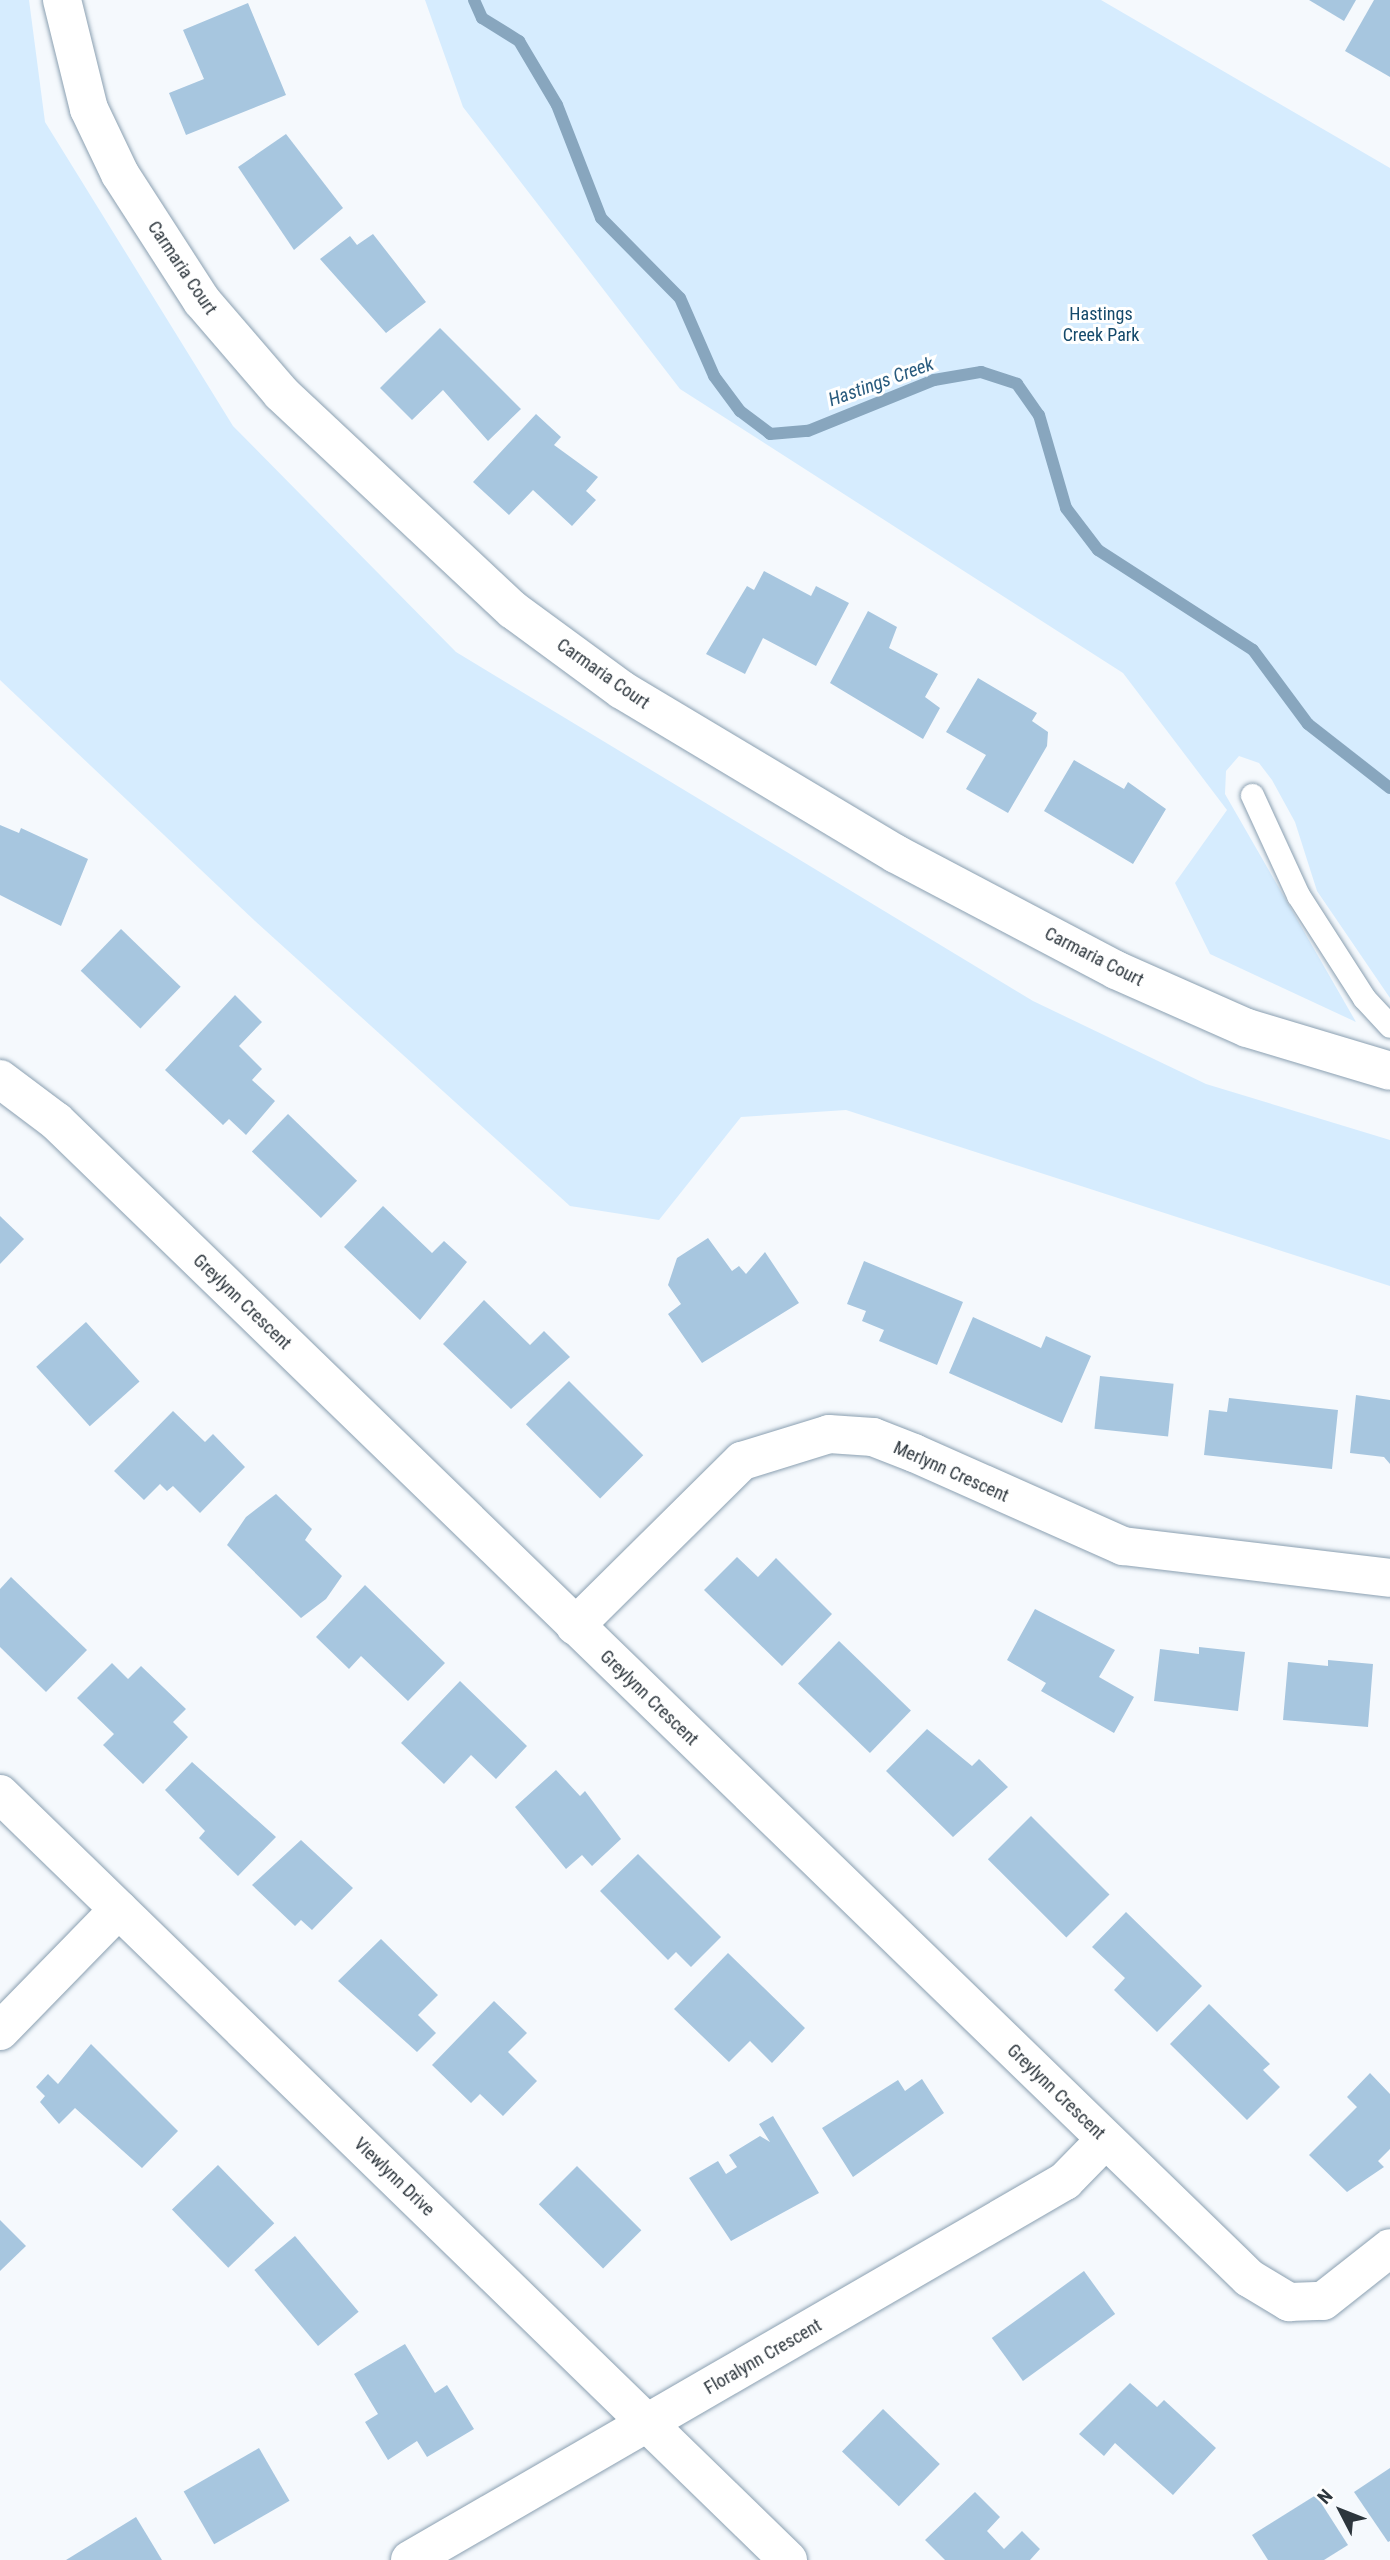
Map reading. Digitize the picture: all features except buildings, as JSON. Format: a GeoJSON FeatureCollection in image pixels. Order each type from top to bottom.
{"type":"FeatureCollection","features":[{"type":"Feature","properties":{"kind":"street","name":"Carmaria Court"},"geometry":{"type":"LineString","coordinates":[[62,0],[89,109],[120,174],[202,301],[281,393],[513,610],[622,690],[908,860],[1116,970],[1247,1028],[1390,1071]]}},
{"type":"Feature","properties":{"kind":"street","name":"Greylynn Crescent"},"geometry":{"type":"LineString","coordinates":[[0,1079],[56,1121],[1249,2278],[1275,2297],[1306,2304],[1323,2301],[1353,2283],[1390,2248]]}},
{"type":"Feature","properties":{"kind":"street","name":"Merlynn Crescent"},"geometry":{"type":"LineString","coordinates":[[575,1626],[743,1461],[829,1434],[873,1437],[1123,1546],[1390,1578]]}},
{"type":"Feature","properties":{"kind":"street","name":"Viewlynn Drive"},"geometry":{"type":"LineString","coordinates":[[0,1794],[788,2560]]}},
{"type":"Feature","properties":{"kind":"street"},"geometry":{"type":"LineString","coordinates":[[0,2031],[119,1909]]}},
{"type":"Feature","properties":{"kind":"street","name":"Floralynn Crescent"},"geometry":{"type":"LineString","coordinates":[[411,2560],[645,2421],[1065,2181],[1105,2140]]}},
{"type":"Feature","properties":{"kind":"lane"},"geometry":{"type":"LineString","coordinates":[[1252,794],[1305,907],[1364,998],[1390,1026]]}},
{"type":"Feature","properties":{"kind":"green space"},"geometry":{"type":"Polygon","coordinates":[[[0,0],[29,0],[45,122],[233,426],[456,652],[1033,1001],[1206,1084],[1390,1140],[1390,1286],[846,1110],[741,1117],[659,1220],[570,1206],[255,921],[0,680],[0,0]]]}},
{"type":"Feature","properties":{"kind":"green space","name":"Hastings Creek Park"},"geometry":{"type":"Polygon","coordinates":[[[425,0],[1101,0],[1390,168],[1390,998],[1317,891],[1295,822],[1272,780],[1259,763],[1239,756],[1226,771],[1225,794],[1356,1022],[1210,954],[1175,883],[1227,810],[1123,673],[680,389],[463,107],[425,0]]]}},
{"type":"Feature","properties":{"kind":"waterway","name":"Hastings Creek"},"geometry":{"type":"LineString","coordinates":[[474,0],[482,18],[519,41],[557,105],[601,218],[680,298],[714,376],[740,411],[770,434],[808,431],[934,380],[981,372],[1017,384],[1039,415],[1066,508],[1098,550],[1253,650],[1308,724],[1390,788]]}}]}
